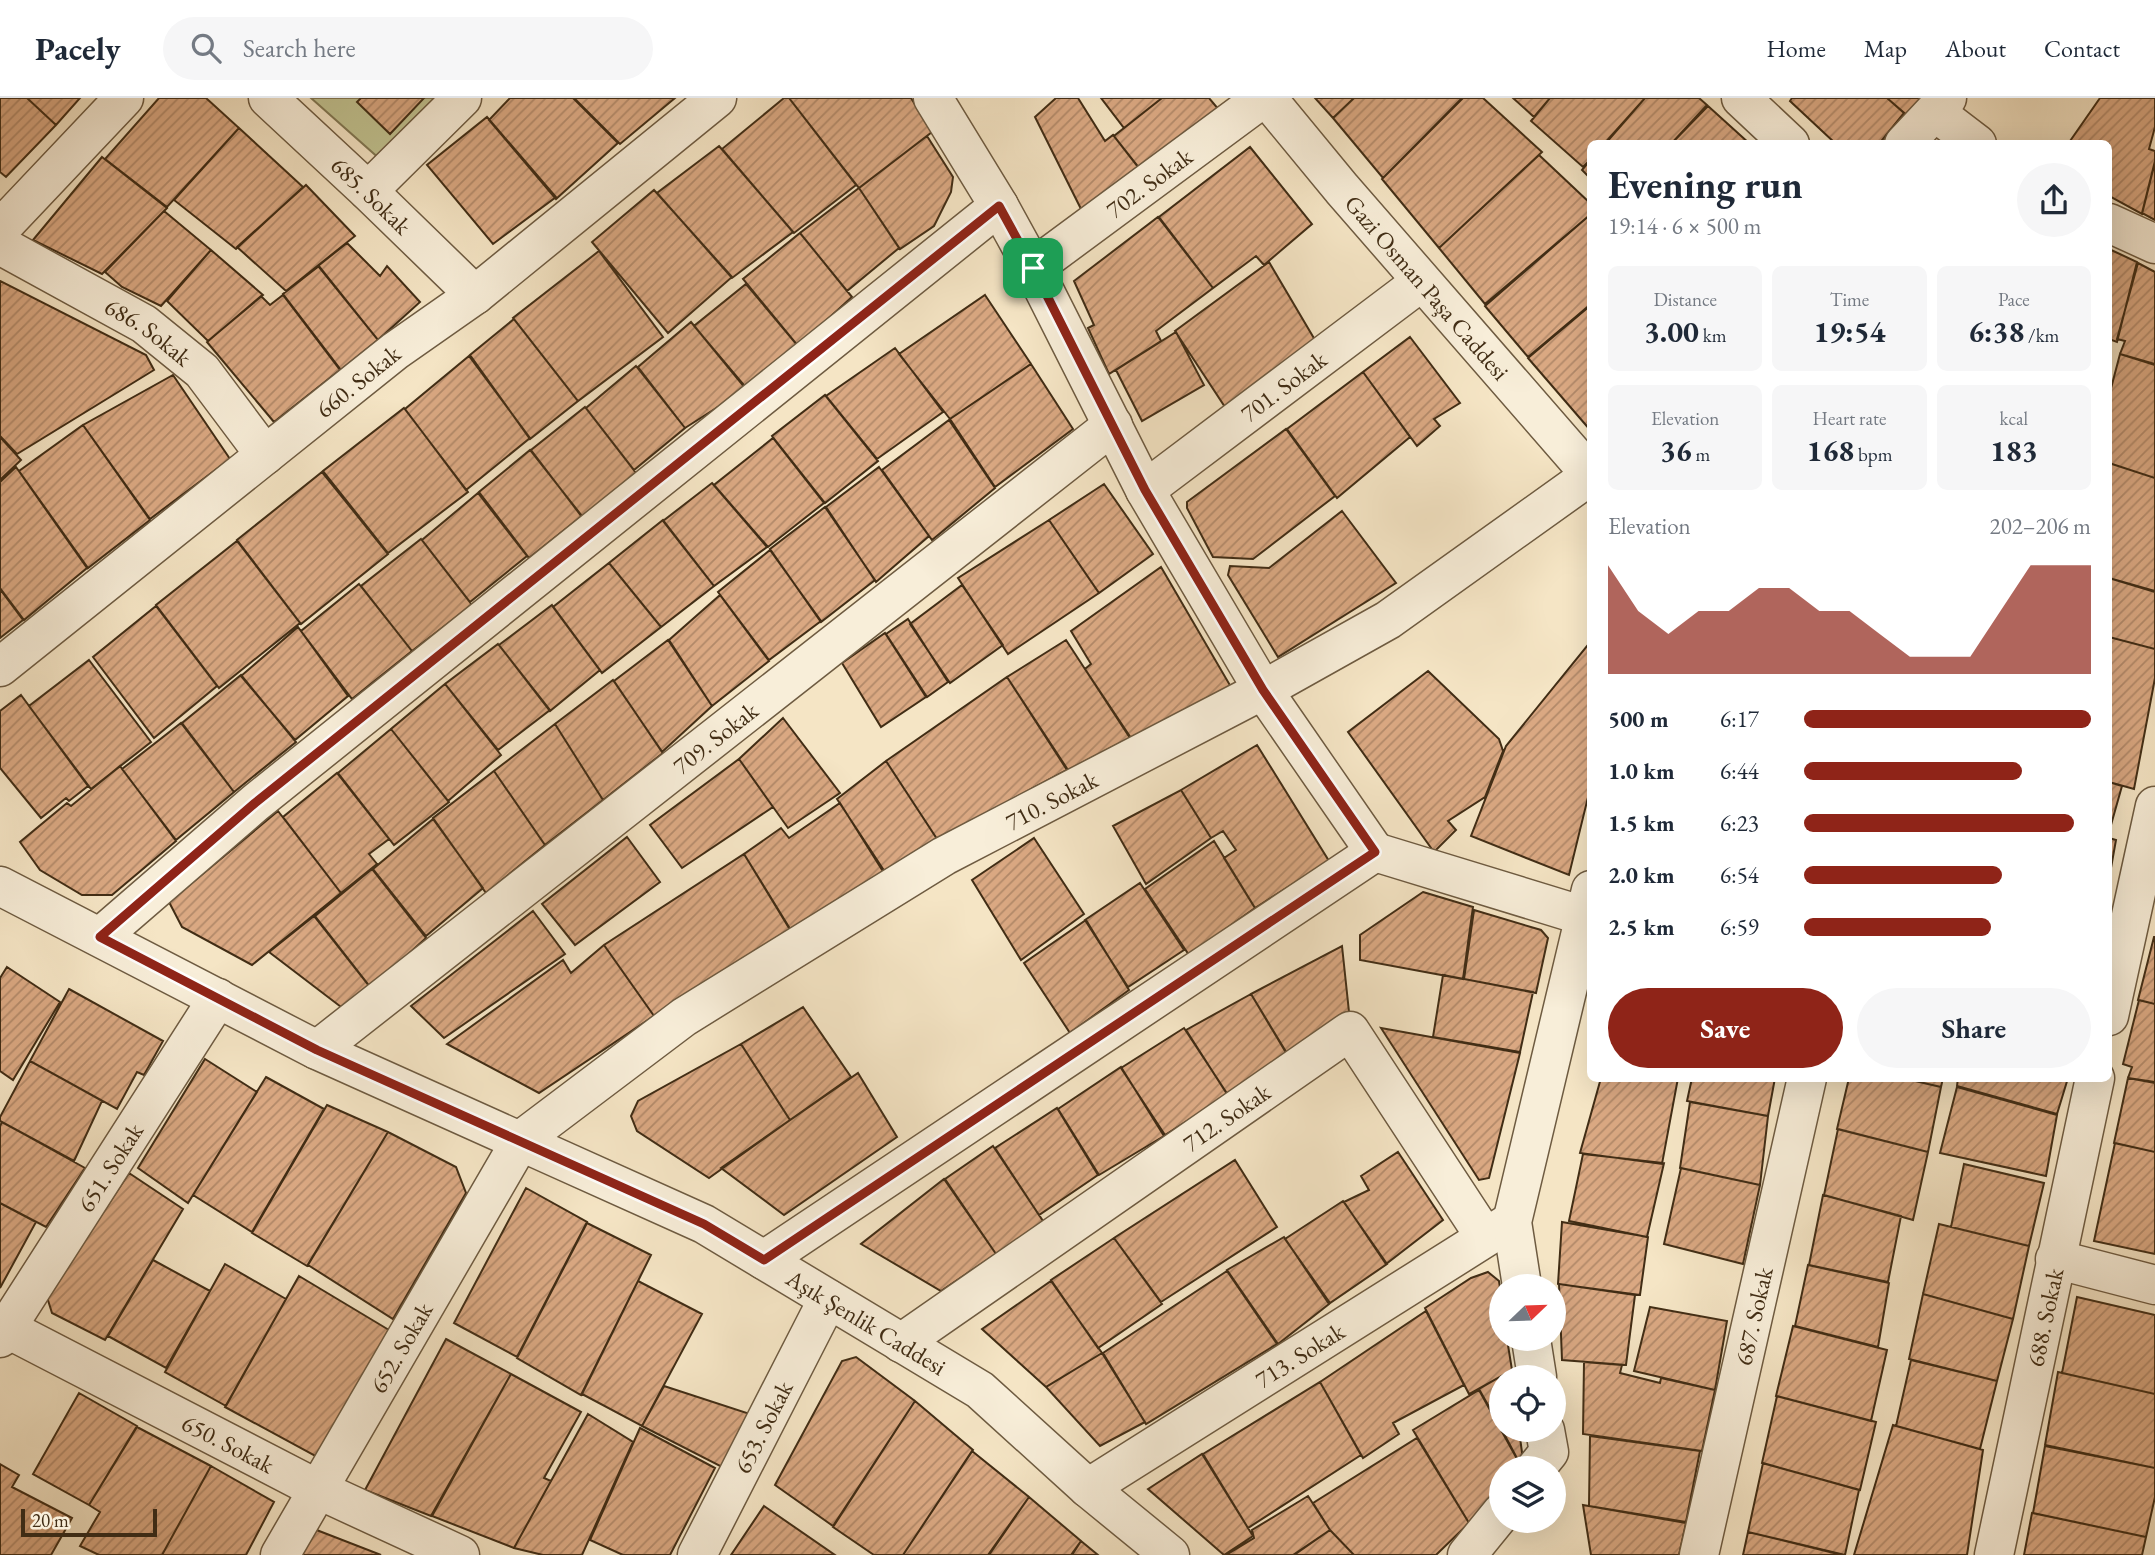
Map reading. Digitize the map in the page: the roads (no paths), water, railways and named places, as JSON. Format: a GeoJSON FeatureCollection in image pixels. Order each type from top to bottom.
{"type":"FeatureCollection","features":[{"type":"Feature","properties":{"kind":"street"},"geometry":{"type":"LineString","coordinates":[[0,229],[124,98]]}},
{"type":"Feature","properties":{"kind":"street","name":"685. Sokak"},"geometry":{"type":"LineString","coordinates":[[268,98],[475,295]]}},
{"type":"Feature","properties":{"kind":"street"},"geometry":{"type":"LineString","coordinates":[[368,191],[462,98]]}},
{"type":"Feature","properties":{"kind":"street","name":"660. Sokak"},"geometry":{"type":"LineString","coordinates":[[0,667],[395,351],[475,295],[717,98]]}},
{"type":"Feature","properties":{"kind":"street"},"geometry":{"type":"LineString","coordinates":[[933,98],[999,206],[1033,268],[1145,490],[1263,690],[1375,852],[1587,903]]}},
{"type":"Feature","properties":{"kind":"street","name":"702. Sokak"},"geometry":{"type":"LineString","coordinates":[[1033,268],[1265,98]]}},
{"type":"Feature","properties":{"kind":"street","name":"Gazi Osman Paşa Caddesi"},"geometry":{"type":"LineString","coordinates":[[1265,98],[1421,282],[1587,470]]}},
{"type":"Feature","properties":{"kind":"street"},"geometry":{"type":"LineString","coordinates":[[1741,98],[1786,140]]}},
{"type":"Feature","properties":{"kind":"street"},"geometry":{"type":"LineString","coordinates":[[1907,140],[1941,105],[1973,140]]}},
{"type":"Feature","properties":{"kind":"street"},"geometry":{"type":"LineString","coordinates":[[100,937],[255,803],[999,206]]}},
{"type":"Feature","properties":{"kind":"street"},"geometry":{"type":"LineString","coordinates":[[2112,224],[2155,244]]}},
{"type":"Feature","properties":{"kind":"street","name":"686. Sokak"},"geometry":{"type":"LineString","coordinates":[[0,245],[144,324],[202,371],[265,455]]}},
{"type":"Feature","properties":{"kind":"street","name":"701. Sokak"},"geometry":{"type":"LineString","coordinates":[[1145,490],[1421,282]]}},
{"type":"Feature","properties":{"kind":"street","name":"709. Sokak"},"geometry":{"type":"LineString","coordinates":[[317,1050],[1113,425]]}},
{"type":"Feature","properties":{"kind":"street","name":"710. Sokak"},"geometry":{"type":"LineString","coordinates":[[521,1140],[684,1017],[944,856],[1263,690],[1388,620],[1587,478]]}},
{"type":"Feature","properties":{"kind":"street"},"geometry":{"type":"LineString","coordinates":[[2112,1002],[2155,806]]}},
{"type":"Feature","properties":{"kind":"street"},"geometry":{"type":"LineString","coordinates":[[764,1260],[1375,852]]}},
{"type":"Feature","properties":{"kind":"street","name":"Aşık Şenlik Caddesi"},"geometry":{"type":"LineString","coordinates":[[0,886],[317,1050],[704,1224],[980,1390],[1088,1488],[1170,1555]]}},
{"type":"Feature","properties":{"kind":"street"},"geometry":{"type":"LineString","coordinates":[[1517,1274],[1498,1229],[1587,907]]}},
{"type":"Feature","properties":{"kind":"street","name":"651. Sokak"},"geometry":{"type":"LineString","coordinates":[[2,1330],[218,998]]}},
{"type":"Feature","properties":{"kind":"street","name":"712. Sokak"},"geometry":{"type":"LineString","coordinates":[[901,1343],[1350,1031],[1498,1229]]}},
{"type":"Feature","properties":{"kind":"street","name":"687. Sokak"},"geometry":{"type":"LineString","coordinates":[[1699,1555],[1806,1082]]}},
{"type":"Feature","properties":{"kind":"street","name":"688. Sokak"},"geometry":{"type":"LineString","coordinates":[[1994,1555],[2094,1082]]}},
{"type":"Feature","properties":{"kind":"street","name":"652. Sokak"},"geometry":{"type":"LineString","coordinates":[[280,1555],[521,1140]]}},
{"type":"Feature","properties":{"kind":"street","name":"713. Sokak"},"geometry":{"type":"LineString","coordinates":[[1088,1488],[1498,1229]]}},
{"type":"Feature","properties":{"kind":"street"},"geometry":{"type":"LineString","coordinates":[[2055,1259],[2155,1285]]}},
{"type":"Feature","properties":{"kind":"street","name":"653. Sokak"},"geometry":{"type":"LineString","coordinates":[[697,1555],[828,1299]]}},
{"type":"Feature","properties":{"kind":"street","name":"650. Sokak"},"geometry":{"type":"LineString","coordinates":[[2,1330],[317,1489],[460,1555]]}},
{"type":"Feature","properties":{"kind":"street"},"geometry":{"type":"LineString","coordinates":[[1472,1554],[1489,1530]]}}]}
